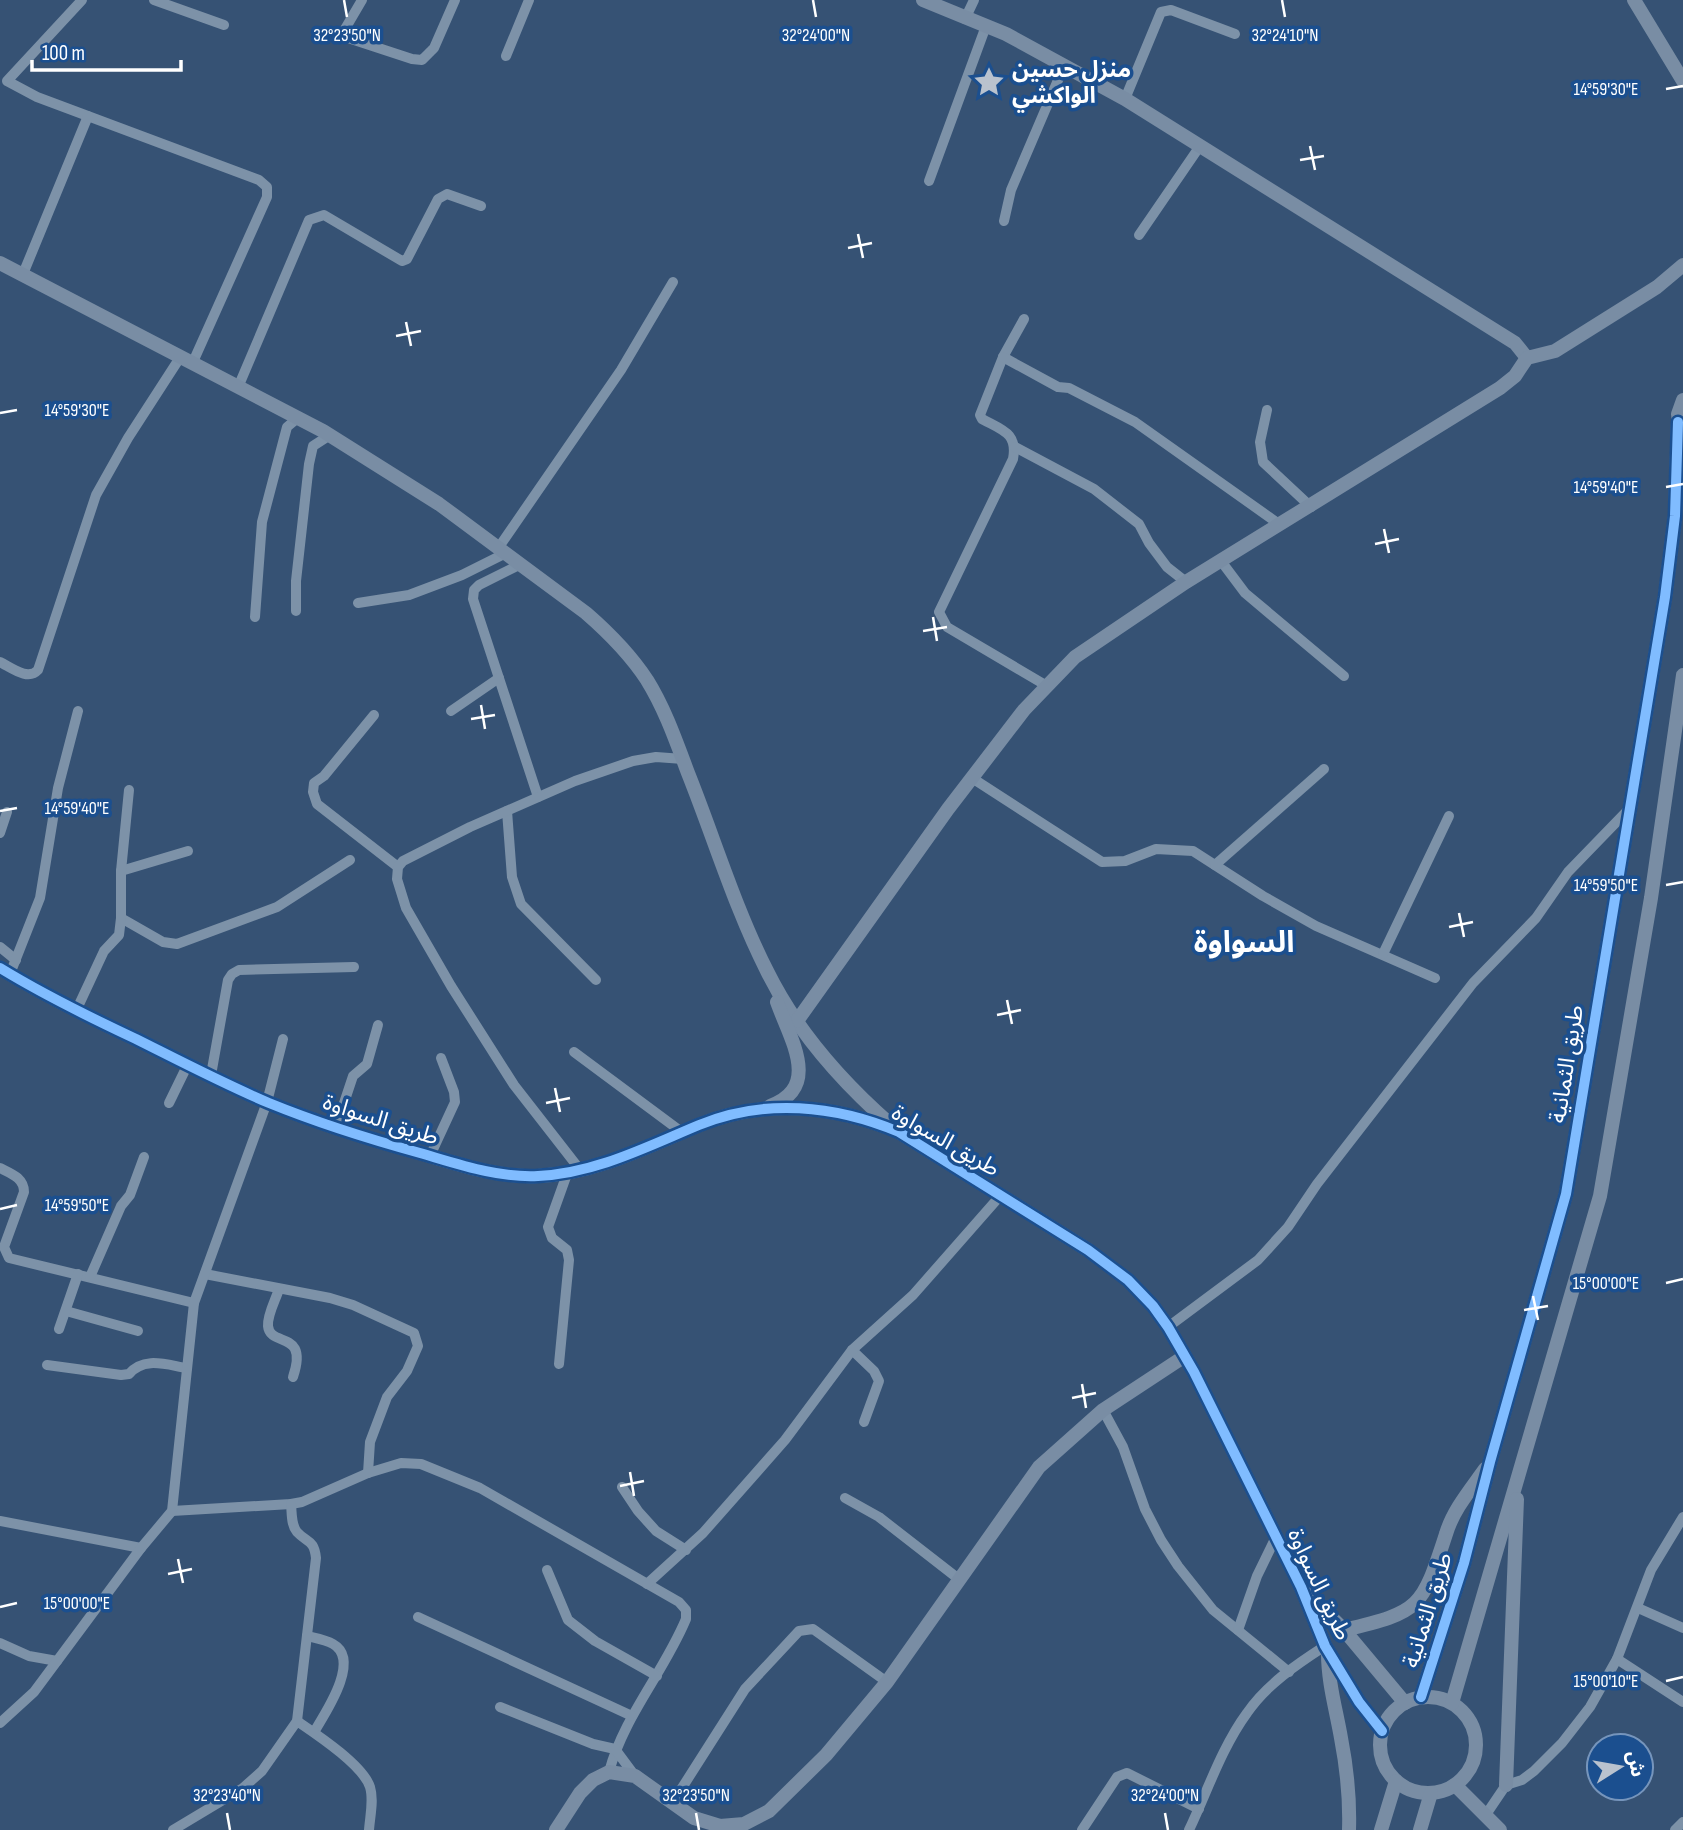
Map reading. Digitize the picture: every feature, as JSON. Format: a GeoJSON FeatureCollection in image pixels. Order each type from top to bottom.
{"type":"FeatureCollection","features":[{"type":"Feature","properties":{"kind":"street"},"geometry":{"type":"LineString","coordinates":[[0,662],[28,676],[38,670],[96,495],[128,438],[187,359],[267,197],[267,187],[259,180],[3,84],[82,0]]}},
{"type":"Feature","properties":{"kind":"street"},"geometry":{"type":"LineString","coordinates":[[154,0],[224,25]]}},
{"type":"Feature","properties":{"kind":"street"},"geometry":{"type":"LineString","coordinates":[[362,0],[345,29],[348,38],[422,60],[434,48],[455,0]]}},
{"type":"Feature","properties":{"kind":"street"},"geometry":{"type":"LineString","coordinates":[[506,56],[529,0]]}},
{"type":"Feature","properties":{"kind":"street"},"geometry":{"type":"LineString","coordinates":[[923,0],[986,26],[1125,99],[1515,343],[1527,358]]}},
{"type":"Feature","properties":{"kind":"street"},"geometry":{"type":"LineString","coordinates":[[965,19],[974,0]]}},
{"type":"Feature","properties":{"kind":"street"},"geometry":{"type":"LineString","coordinates":[[1634,0],[1683,81]]}},
{"type":"Feature","properties":{"kind":"street"},"geometry":{"type":"LineString","coordinates":[[1125,99],[1161,12],[1171,10],[1235,34]]}},
{"type":"Feature","properties":{"kind":"street"},"geometry":{"type":"LineString","coordinates":[[929,181],[986,26]]}},
{"type":"Feature","properties":{"kind":"street"},"geometry":{"type":"LineString","coordinates":[[1004,221],[1011,190],[1064,66]]}},
{"type":"Feature","properties":{"kind":"street"},"geometry":{"type":"LineString","coordinates":[[23,274],[88,116]]}},
{"type":"Feature","properties":{"kind":"street"},"geometry":{"type":"LineString","coordinates":[[1139,235],[1200,146]]}},
{"type":"Feature","properties":{"kind":"street"},"geometry":{"type":"LineString","coordinates":[[239,385],[313,216],[324,215],[402,261],[407,259],[438,199],[447,194],[481,206]]}},
{"type":"Feature","properties":{"kind":"street"},"geometry":{"type":"LineString","coordinates":[[0,263],[239,385],[330,435],[503,550],[586,613],[616,640],[632,659],[668,718],[766,971],[801,1072],[798,1085],[791,1095],[760,1110]]}},
{"type":"Feature","properties":{"kind":"street"},"geometry":{"type":"LineString","coordinates":[[797,1021],[971,778],[1024,710],[1075,657],[1186,582],[1500,388],[1515,376],[1527,358],[1555,351],[1657,287],[1683,265]]}},
{"type":"Feature","properties":{"kind":"street"},"geometry":{"type":"LineString","coordinates":[[358,603],[409,596],[462,575],[503,550],[621,370],[673,282]]}},
{"type":"Feature","properties":{"kind":"street"},"geometry":{"type":"LineString","coordinates":[[1024,319],[1003,357],[980,415],[1012,438],[1015,447],[1013,459],[939,612],[947,627],[1048,686]]}},
{"type":"Feature","properties":{"kind":"street"},"geometry":{"type":"LineString","coordinates":[[1003,357],[1058,387],[1069,387],[1135,422],[1279,524]]}},
{"type":"Feature","properties":{"kind":"street","name":"طريق الثمانية"},"geometry":{"type":"LineString","coordinates":[[1421,1697],[1464,1563],[1566,1194],[1665,597],[1679,500],[1682,401]]}},
{"type":"Feature","properties":{"kind":"street"},"geometry":{"type":"LineString","coordinates":[[1267,410],[1260,442],[1263,462],[1311,507]]}},
{"type":"Feature","properties":{"kind":"street"},"geometry":{"type":"LineString","coordinates":[[255,617],[262,522],[287,427],[299,417]]}},
{"type":"Feature","properties":{"kind":"street"},"geometry":{"type":"LineString","coordinates":[[296,611],[296,581],[309,464],[313,446],[330,435]]}},
{"type":"Feature","properties":{"kind":"street"},"geometry":{"type":"LineString","coordinates":[[1015,447],[1094,489],[1139,524],[1167,567],[1186,582]]}},
{"type":"Feature","properties":{"kind":"street"},"geometry":{"type":"LineString","coordinates":[[1221,561],[1245,593],[1344,676]]}},
{"type":"Feature","properties":{"kind":"street"},"geometry":{"type":"LineString","coordinates":[[521,564],[479,585],[474,590],[473,599],[538,797]]}},
{"type":"Feature","properties":{"kind":"street"},"geometry":{"type":"LineString","coordinates":[[1452,1703],[1600,1196],[1651,898],[1683,676]]}},
{"type":"Feature","properties":{"kind":"street"},"geometry":{"type":"LineString","coordinates":[[451,711],[499,678]]}},
{"type":"Feature","properties":{"kind":"street"},"geometry":{"type":"LineString","coordinates":[[5,971],[16,960],[40,898],[58,788],[79,711]]}},
{"type":"Feature","properties":{"kind":"street"},"geometry":{"type":"LineString","coordinates":[[374,715],[324,776],[314,783],[313,792],[317,804],[398,867]]}},
{"type":"Feature","properties":{"kind":"street"},"geometry":{"type":"LineString","coordinates":[[559,1364],[569,1260],[568,1250],[552,1238],[548,1227],[574,1172],[451,986],[407,908],[397,879],[398,867],[403,861],[538,797],[633,761],[656,757],[682,759]]}},
{"type":"Feature","properties":{"kind":"street"},"geometry":{"type":"LineString","coordinates":[[1215,866],[1324,769]]}},
{"type":"Feature","properties":{"kind":"street"},"geometry":{"type":"LineString","coordinates":[[971,778],[1102,862],[1125,861],[1156,849],[1193,851],[1316,926],[1435,978]]}},
{"type":"Feature","properties":{"kind":"street"},"geometry":{"type":"LineString","coordinates":[[76,1011],[104,951],[119,935],[121,871],[129,790]]}},
{"type":"Feature","properties":{"kind":"street"},"geometry":{"type":"LineString","coordinates":[[1168,1327],[1258,1260],[1288,1227],[1317,1184],[1473,983],[1536,918],[1568,873],[1630,808]]}},
{"type":"Feature","properties":{"kind":"street"},"geometry":{"type":"LineString","coordinates":[[0,833],[7,811]]}},
{"type":"Feature","properties":{"kind":"street"},"geometry":{"type":"LineString","coordinates":[[508,811],[512,877],[521,904],[596,980]]}},
{"type":"Feature","properties":{"kind":"street"},"geometry":{"type":"LineString","coordinates":[[1382,954],[1449,816]]}},
{"type":"Feature","properties":{"kind":"street"},"geometry":{"type":"LineString","coordinates":[[121,871],[188,851]]}},
{"type":"Feature","properties":{"kind":"street"},"geometry":{"type":"LineString","coordinates":[[121,918],[163,942],[177,944],[277,907],[350,860]]}},
{"type":"Feature","properties":{"kind":"street"},"geometry":{"type":"LineString","coordinates":[[0,947],[16,960]]}},
{"type":"Feature","properties":{"kind":"street"},"geometry":{"type":"LineString","coordinates":[[211,1075],[232,974],[239,970],[354,967]]}},
{"type":"Feature","properties":{"kind":"street","name":"طريق السواوة"},"geometry":{"type":"LineString","coordinates":[[5,971],[76,1011],[267,1102],[430,1156],[515,1176],[574,1172],[726,1116],[760,1110],[812,1108],[831,1111],[899,1132],[1078,1243],[1118,1272],[1153,1306],[1185,1356],[1301,1587],[1326,1648],[1359,1702],[1382,1731]]}},
{"type":"Feature","properties":{"kind":"street"},"geometry":{"type":"LineString","coordinates":[[766,971],[797,1021],[838,1073],[899,1132]]}},
{"type":"Feature","properties":{"kind":"street"},"geometry":{"type":"LineString","coordinates":[[336,1127],[353,1076],[367,1064],[377,1025]]}},
{"type":"Feature","properties":{"kind":"street"},"geometry":{"type":"LineString","coordinates":[[0,1723],[34,1692],[141,1548],[172,1511],[194,1303],[267,1102],[283,1040]]}},
{"type":"Feature","properties":{"kind":"street"},"geometry":{"type":"LineString","coordinates":[[574,1052],[683,1133]]}},
{"type":"Feature","properties":{"kind":"street"},"geometry":{"type":"LineString","coordinates":[[430,1156],[455,1102],[454,1091],[441,1058]]}},
{"type":"Feature","properties":{"kind":"street"},"geometry":{"type":"LineString","coordinates":[[169,1103],[188,1064]]}},
{"type":"Feature","properties":{"kind":"street"},"geometry":{"type":"LineString","coordinates":[[90,1277],[121,1206],[130,1195],[144,1157]]}},
{"type":"Feature","properties":{"kind":"street"},"geometry":{"type":"LineString","coordinates":[[0,1168],[20,1179],[24,1185],[24,1192],[4,1247],[9,1258],[194,1303]]}},
{"type":"Feature","properties":{"kind":"street"},"geometry":{"type":"LineString","coordinates":[[647,1584],[686,1550],[785,1440],[852,1350],[913,1295],[1000,1196]]}},
{"type":"Feature","properties":{"kind":"street"},"geometry":{"type":"LineString","coordinates":[[59,1329],[78,1274]]}},
{"type":"Feature","properties":{"kind":"street"},"geometry":{"type":"LineString","coordinates":[[205,1274],[330,1298],[353,1305],[414,1333],[418,1346],[407,1371],[387,1397],[370,1442],[368,1473]]}},
{"type":"Feature","properties":{"kind":"street"},"geometry":{"type":"LineString","coordinates":[[279,1289],[268,1324],[269,1331],[274,1336],[289,1341],[296,1349],[297,1364],[293,1377]]}},
{"type":"Feature","properties":{"kind":"street"},"geometry":{"type":"LineString","coordinates":[[65,1311],[138,1331]]}},
{"type":"Feature","properties":{"kind":"street"},"geometry":{"type":"LineString","coordinates":[[852,1350],[874,1371],[879,1381],[864,1422]]}},
{"type":"Feature","properties":{"kind":"street"},"geometry":{"type":"LineString","coordinates":[[500,1707],[593,1744],[615,1749],[635,1776],[694,1818],[720,1826],[733,1826],[758,1818],[780,1801],[826,1755],[887,1682],[1039,1466],[1103,1410],[1185,1356]]}},
{"type":"Feature","properties":{"kind":"street"},"geometry":{"type":"LineString","coordinates":[[47,1365],[121,1375],[129,1374],[136,1366],[146,1362],[187,1368]]}},
{"type":"Feature","properties":{"kind":"street"},"geometry":{"type":"LineString","coordinates":[[1103,1410],[1123,1447],[1145,1509],[1161,1541],[1206,1603],[1289,1672]]}},
{"type":"Feature","properties":{"kind":"street"},"geometry":{"type":"LineString","coordinates":[[1344,1630],[1389,1620],[1418,1602],[1431,1581],[1456,1510],[1490,1462]]}},
{"type":"Feature","properties":{"kind":"street"},"geometry":{"type":"LineString","coordinates":[[172,1511],[302,1502],[368,1473],[401,1463],[421,1464],[480,1488],[679,1602],[686,1610],[682,1630],[615,1749],[609,1772]]}},
{"type":"Feature","properties":{"kind":"street"},"geometry":{"type":"LineString","coordinates":[[1485,1816],[1506,1785],[1517,1476]]}},
{"type":"Feature","properties":{"kind":"street"},"geometry":{"type":"LineString","coordinates":[[622,1486],[638,1511],[656,1531],[686,1550]]}},
{"type":"Feature","properties":{"kind":"street"},"geometry":{"type":"LineString","coordinates":[[845,1498],[879,1517],[960,1580]]}},
{"type":"Feature","properties":{"kind":"street"},"geometry":{"type":"LineString","coordinates":[[173,1830],[243,1788],[262,1771],[297,1721],[315,1549],[307,1538],[296,1530],[292,1522],[291,1504]]}},
{"type":"Feature","properties":{"kind":"street"},"geometry":{"type":"LineString","coordinates":[[1506,1785],[1522,1780],[1534,1771],[1562,1744],[1590,1707],[1617,1659],[1651,1570],[1683,1517]]}},
{"type":"Feature","properties":{"kind":"street"},"geometry":{"type":"LineString","coordinates":[[0,1521],[141,1548]]}},
{"type":"Feature","properties":{"kind":"street"},"geometry":{"type":"LineString","coordinates":[[1238,1630],[1257,1576],[1276,1537]]}},
{"type":"Feature","properties":{"kind":"street"},"geometry":{"type":"LineString","coordinates":[[547,1570],[568,1620],[595,1640],[657,1676]]}},
{"type":"Feature","properties":{"kind":"street"},"geometry":{"type":"LineString","coordinates":[[1301,1587],[1344,1630],[1405,1703]]}},
{"type":"Feature","properties":{"kind":"street"},"geometry":{"type":"LineString","coordinates":[[1638,1608],[1683,1628]]}},
{"type":"Feature","properties":{"kind":"street"},"geometry":{"type":"LineString","coordinates":[[418,1617],[632,1716]]}},
{"type":"Feature","properties":{"kind":"street"},"geometry":{"type":"LineString","coordinates":[[673,1802],[745,1689],[799,1631],[813,1629],[887,1682]]}},
{"type":"Feature","properties":{"kind":"street"},"geometry":{"type":"LineString","coordinates":[[307,1636],[333,1644],[341,1650],[344,1667],[339,1690],[314,1732]]}},
{"type":"Feature","properties":{"kind":"street"},"geometry":{"type":"LineString","coordinates":[[0,1643],[29,1656],[57,1661]]}},
{"type":"Feature","properties":{"kind":"street"},"geometry":{"type":"LineString","coordinates":[[1189,1830],[1245,1714],[1266,1690],[1326,1648],[1331,1696],[1347,1768],[1349,1830]]}},
{"type":"Feature","properties":{"kind":"street"},"geometry":{"type":"LineString","coordinates":[[1617,1659],[1683,1702]]}},
{"type":"Feature","properties":{"kind":"street"},"geometry":{"type":"LineString","coordinates":[[1421,1697],[1452,1703],[1469,1720],[1476,1744],[1471,1767],[1454,1785],[1431,1793],[1419,1792],[1396,1781],[1387,1771],[1380,1745],[1387,1720],[1405,1703],[1421,1697]]}},
{"type":"Feature","properties":{"kind":"street"},"geometry":{"type":"LineString","coordinates":[[297,1721],[342,1754],[369,1785],[372,1798],[369,1830]]}},
{"type":"Feature","properties":{"kind":"street"},"geometry":{"type":"LineString","coordinates":[[556,1830],[580,1793],[593,1780],[609,1772],[635,1776]]}},
{"type":"Feature","properties":{"kind":"street"},"geometry":{"type":"LineString","coordinates":[[1082,1830],[1117,1777],[1126,1773],[1199,1809]]}},
{"type":"Feature","properties":{"kind":"street"},"geometry":{"type":"LineString","coordinates":[[1381,1830],[1396,1781]]}},
{"type":"Feature","properties":{"kind":"street"},"geometry":{"type":"LineString","coordinates":[[1454,1785],[1500,1830]]}},
{"type":"Feature","properties":{"kind":"street"},"geometry":{"type":"LineString","coordinates":[[1420,1830],[1431,1793]]}},
{"type":"Feature","properties":{"kind":"street"},"geometry":{"type":"LineString","coordinates":[[1675,1830],[1683,1822]]}},
{"type":"Feature","properties":{"kind":"cycle path"},"geometry":{"type":"LineString","coordinates":[[1421,1697],[1464,1563],[1566,1194],[1665,597],[1675,516],[1678,422]]}},
{"type":"Feature","properties":{"kind":"cycle path"},"geometry":{"type":"LineString","coordinates":[[0,968],[84,1014],[269,1103],[363,1136],[493,1173],[538,1176],[580,1170],[620,1158],[724,1116],[774,1108],[825,1111],[875,1123],[899,1132],[1088,1250],[1128,1280],[1153,1306],[1194,1372],[1301,1587],[1325,1646],[1359,1702],[1382,1731]]}},
{"type":"Feature","properties":{"kind":"place","name":"منزل حسين الواكشي"},"geometry":{"type":"Point","coordinates":[989,82]}},
{"type":"Feature","properties":{"kind":"district","name":"السواوة"},"geometry":{"type":"Point","coordinates":[1244,942]}}]}
